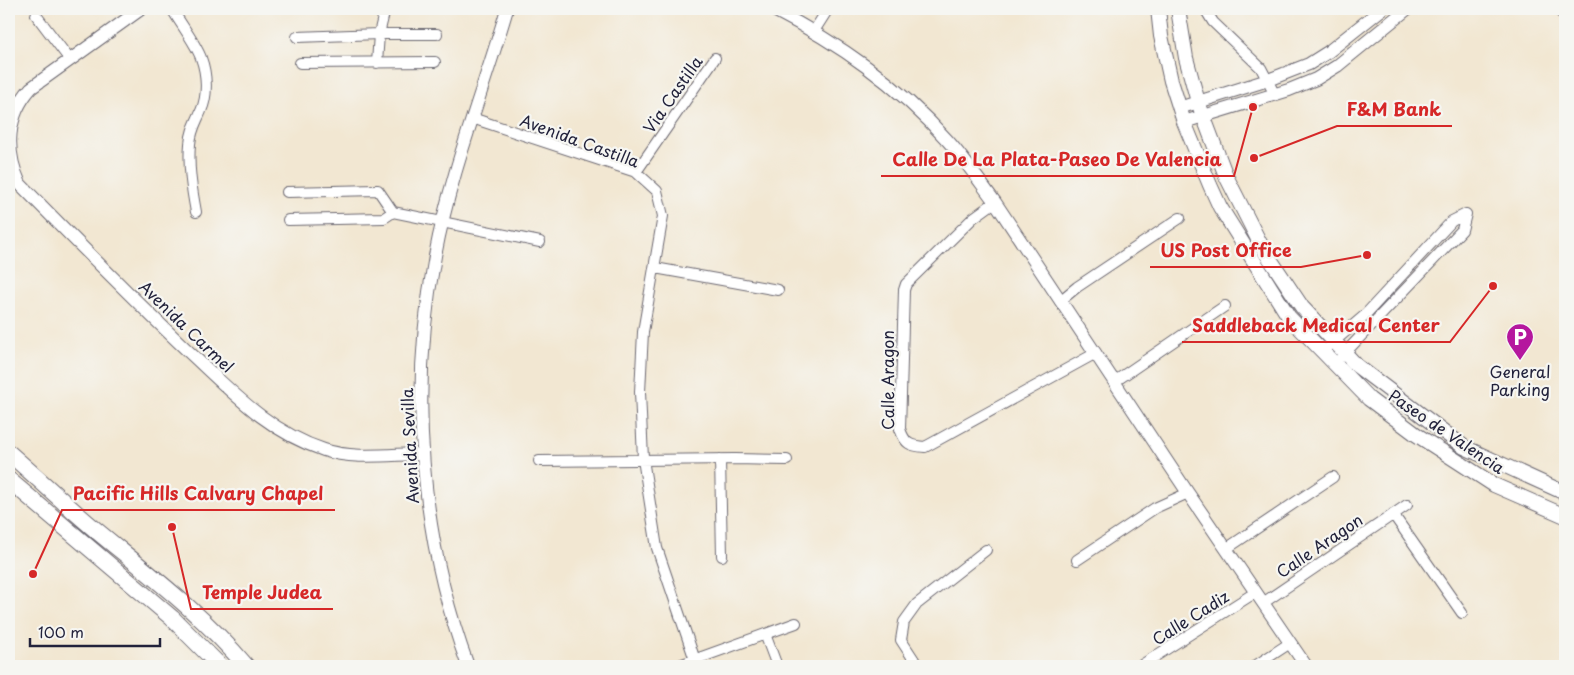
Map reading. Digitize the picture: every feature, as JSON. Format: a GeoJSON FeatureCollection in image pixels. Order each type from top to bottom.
{"type":"FeatureCollection","features":[{"type":"Feature","properties":{"kind":"main road","name":"Paseo de Valencia"},"geometry":{"type":"LineString","coordinates":[[1158,9],[1161,36],[1171,81],[1184,122],[1220,206],[1289,317],[1369,399],[1416,435],[1494,485],[1565,516]]}},
{"type":"Feature","properties":{"kind":"main road","name":"Paseo de Valencia"},"geometry":{"type":"LineString","coordinates":[[1178,9],[1186,58],[1198,102],[1226,176],[1262,247],[1302,307],[1357,366],[1464,448],[1565,493]]}},
{"type":"Feature","properties":{"kind":"main road"},"geometry":{"type":"LineString","coordinates":[[9,453],[186,604],[223,639],[246,666]]}},
{"type":"Feature","properties":{"kind":"main road"},"geometry":{"type":"LineString","coordinates":[[9,480],[172,618],[220,666]]}},
{"type":"Feature","properties":{"kind":"main road"},"geometry":{"type":"LineString","coordinates":[[87,546],[96,529]]}},
{"type":"Feature","properties":{"kind":"street"},"geometry":{"type":"LineString","coordinates":[[36,15],[70,60],[141,9]]}},
{"type":"Feature","properties":{"kind":"street"},"geometry":{"type":"LineString","coordinates":[[172,9],[201,58],[205,75],[206,94],[202,110],[193,126],[190,143],[190,180],[196,212]]}},
{"type":"Feature","properties":{"kind":"street"},"geometry":{"type":"LineString","coordinates":[[377,63],[379,34],[384,9]]}},
{"type":"Feature","properties":{"kind":"street","name":"Avenida Sevilla"},"geometry":{"type":"LineString","coordinates":[[468,666],[457,636],[442,581],[429,515],[421,410],[424,341],[435,255],[456,169],[507,9]]}},
{"type":"Feature","properties":{"kind":"street"},"geometry":{"type":"LineString","coordinates":[[772,9],[814,31],[864,64],[904,97],[948,141],[995,202],[1188,493],[1306,666]]}},
{"type":"Feature","properties":{"kind":"street"},"geometry":{"type":"LineString","coordinates":[[814,31],[828,9]]}},
{"type":"Feature","properties":{"kind":"street"},"geometry":{"type":"LineString","coordinates":[[1205,9],[1213,22],[1261,68],[1275,95]]}},
{"type":"Feature","properties":{"kind":"street"},"geometry":{"type":"LineString","coordinates":[[1180,108],[1289,73],[1328,52],[1382,9]]}},
{"type":"Feature","properties":{"kind":"street"},"geometry":{"type":"LineString","coordinates":[[1184,122],[1275,95],[1327,73],[1407,9]]}},
{"type":"Feature","properties":{"kind":"street"},"geometry":{"type":"LineString","coordinates":[[1559,9],[1565,15]]}},
{"type":"Feature","properties":{"kind":"street"},"geometry":{"type":"LineString","coordinates":[[297,37],[436,34]]}},
{"type":"Feature","properties":{"kind":"street","name":"Via Castilla"},"geometry":{"type":"LineString","coordinates":[[636,172],[715,58]]}},
{"type":"Feature","properties":{"kind":"street","name":"Avenida Carmel"},"geometry":{"type":"LineString","coordinates":[[70,60],[31,88],[21,100],[13,118],[10,144],[11,158],[20,184],[162,326],[255,413],[276,428],[300,441],[326,451],[358,455],[423,454]]}},
{"type":"Feature","properties":{"kind":"street"},"geometry":{"type":"LineString","coordinates":[[300,63],[435,62]]}},
{"type":"Feature","properties":{"kind":"street","name":"Avenida Castilla"},"geometry":{"type":"LineString","coordinates":[[472,118],[636,172],[657,191],[663,216],[643,332],[640,392],[643,459],[657,548],[696,663]]}},
{"type":"Feature","properties":{"kind":"street"},"geometry":{"type":"LineString","coordinates":[[287,192],[378,190],[393,212],[540,242]]}},
{"type":"Feature","properties":{"kind":"street","name":"Calle Aragon"},"geometry":{"type":"LineString","coordinates":[[995,202],[973,218],[906,284],[900,429],[904,439],[913,446],[925,447],[1096,354]]}},
{"type":"Feature","properties":{"kind":"street"},"geometry":{"type":"LineString","coordinates":[[288,220],[384,218],[393,212]]}},
{"type":"Feature","properties":{"kind":"street"},"geometry":{"type":"LineString","coordinates":[[1323,352],[1364,316],[1452,221],[1466,214],[1462,230],[1335,364]]}},
{"type":"Feature","properties":{"kind":"street"},"geometry":{"type":"LineString","coordinates":[[1060,301],[1077,287],[1180,218]]}},
{"type":"Feature","properties":{"kind":"street"},"geometry":{"type":"LineString","coordinates":[[655,268],[778,290]]}},
{"type":"Feature","properties":{"kind":"street"},"geometry":{"type":"LineString","coordinates":[[1114,382],[1226,306]]}},
{"type":"Feature","properties":{"kind":"street"},"geometry":{"type":"LineString","coordinates":[[539,462],[643,459],[787,460]]}},
{"type":"Feature","properties":{"kind":"street"},"geometry":{"type":"LineString","coordinates":[[720,459],[722,556]]}},
{"type":"Feature","properties":{"kind":"street"},"geometry":{"type":"LineString","coordinates":[[1226,549],[1333,477]]}},
{"type":"Feature","properties":{"kind":"street"},"geometry":{"type":"LineString","coordinates":[[1077,560],[1155,508],[1188,493]]}},
{"type":"Feature","properties":{"kind":"street","name":"Calle Aragon"},"geometry":{"type":"LineString","coordinates":[[1259,598],[1407,505]]}},
{"type":"Feature","properties":{"kind":"street"},"geometry":{"type":"LineString","coordinates":[[1394,514],[1462,612]]}},
{"type":"Feature","properties":{"kind":"street"},"geometry":{"type":"LineString","coordinates":[[918,666],[901,640],[904,622],[916,604],[986,550]]}},
{"type":"Feature","properties":{"kind":"street","name":"Calle Cadiz"},"geometry":{"type":"LineString","coordinates":[[1140,666],[1259,598]]}},
{"type":"Feature","properties":{"kind":"street"},"geometry":{"type":"LineString","coordinates":[[677,666],[696,663],[796,623]]}},
{"type":"Feature","properties":{"kind":"street"},"geometry":{"type":"LineString","coordinates":[[765,634],[777,666]]}},
{"type":"Feature","properties":{"kind":"street"},"geometry":{"type":"LineString","coordinates":[[1255,666],[1290,643]]}},
{"type":"Feature","properties":{"kind":"place","name":"Calle De La Plata-Paseo De Valencia"},"geometry":{"type":"Point","coordinates":[1253,107]}},
{"type":"Feature","properties":{"kind":"place","name":"F&M Bank"},"geometry":{"type":"Point","coordinates":[1254,158]}},
{"type":"Feature","properties":{"kind":"place","name":"US Post Office"},"geometry":{"type":"Point","coordinates":[1367,255]}},
{"type":"Feature","properties":{"kind":"place","name":"Saddleback Medical Center"},"geometry":{"type":"Point","coordinates":[1493,286]}},
{"type":"Feature","properties":{"kind":"place","name":"General Parking"},"geometry":{"type":"Point","coordinates":[1520,361]}},
{"type":"Feature","properties":{"kind":"place","name":"Temple Judea"},"geometry":{"type":"Point","coordinates":[172,527]}},
{"type":"Feature","properties":{"kind":"place","name":"Pacific Hills Calvary Chapel"},"geometry":{"type":"Point","coordinates":[33,574]}}]}
